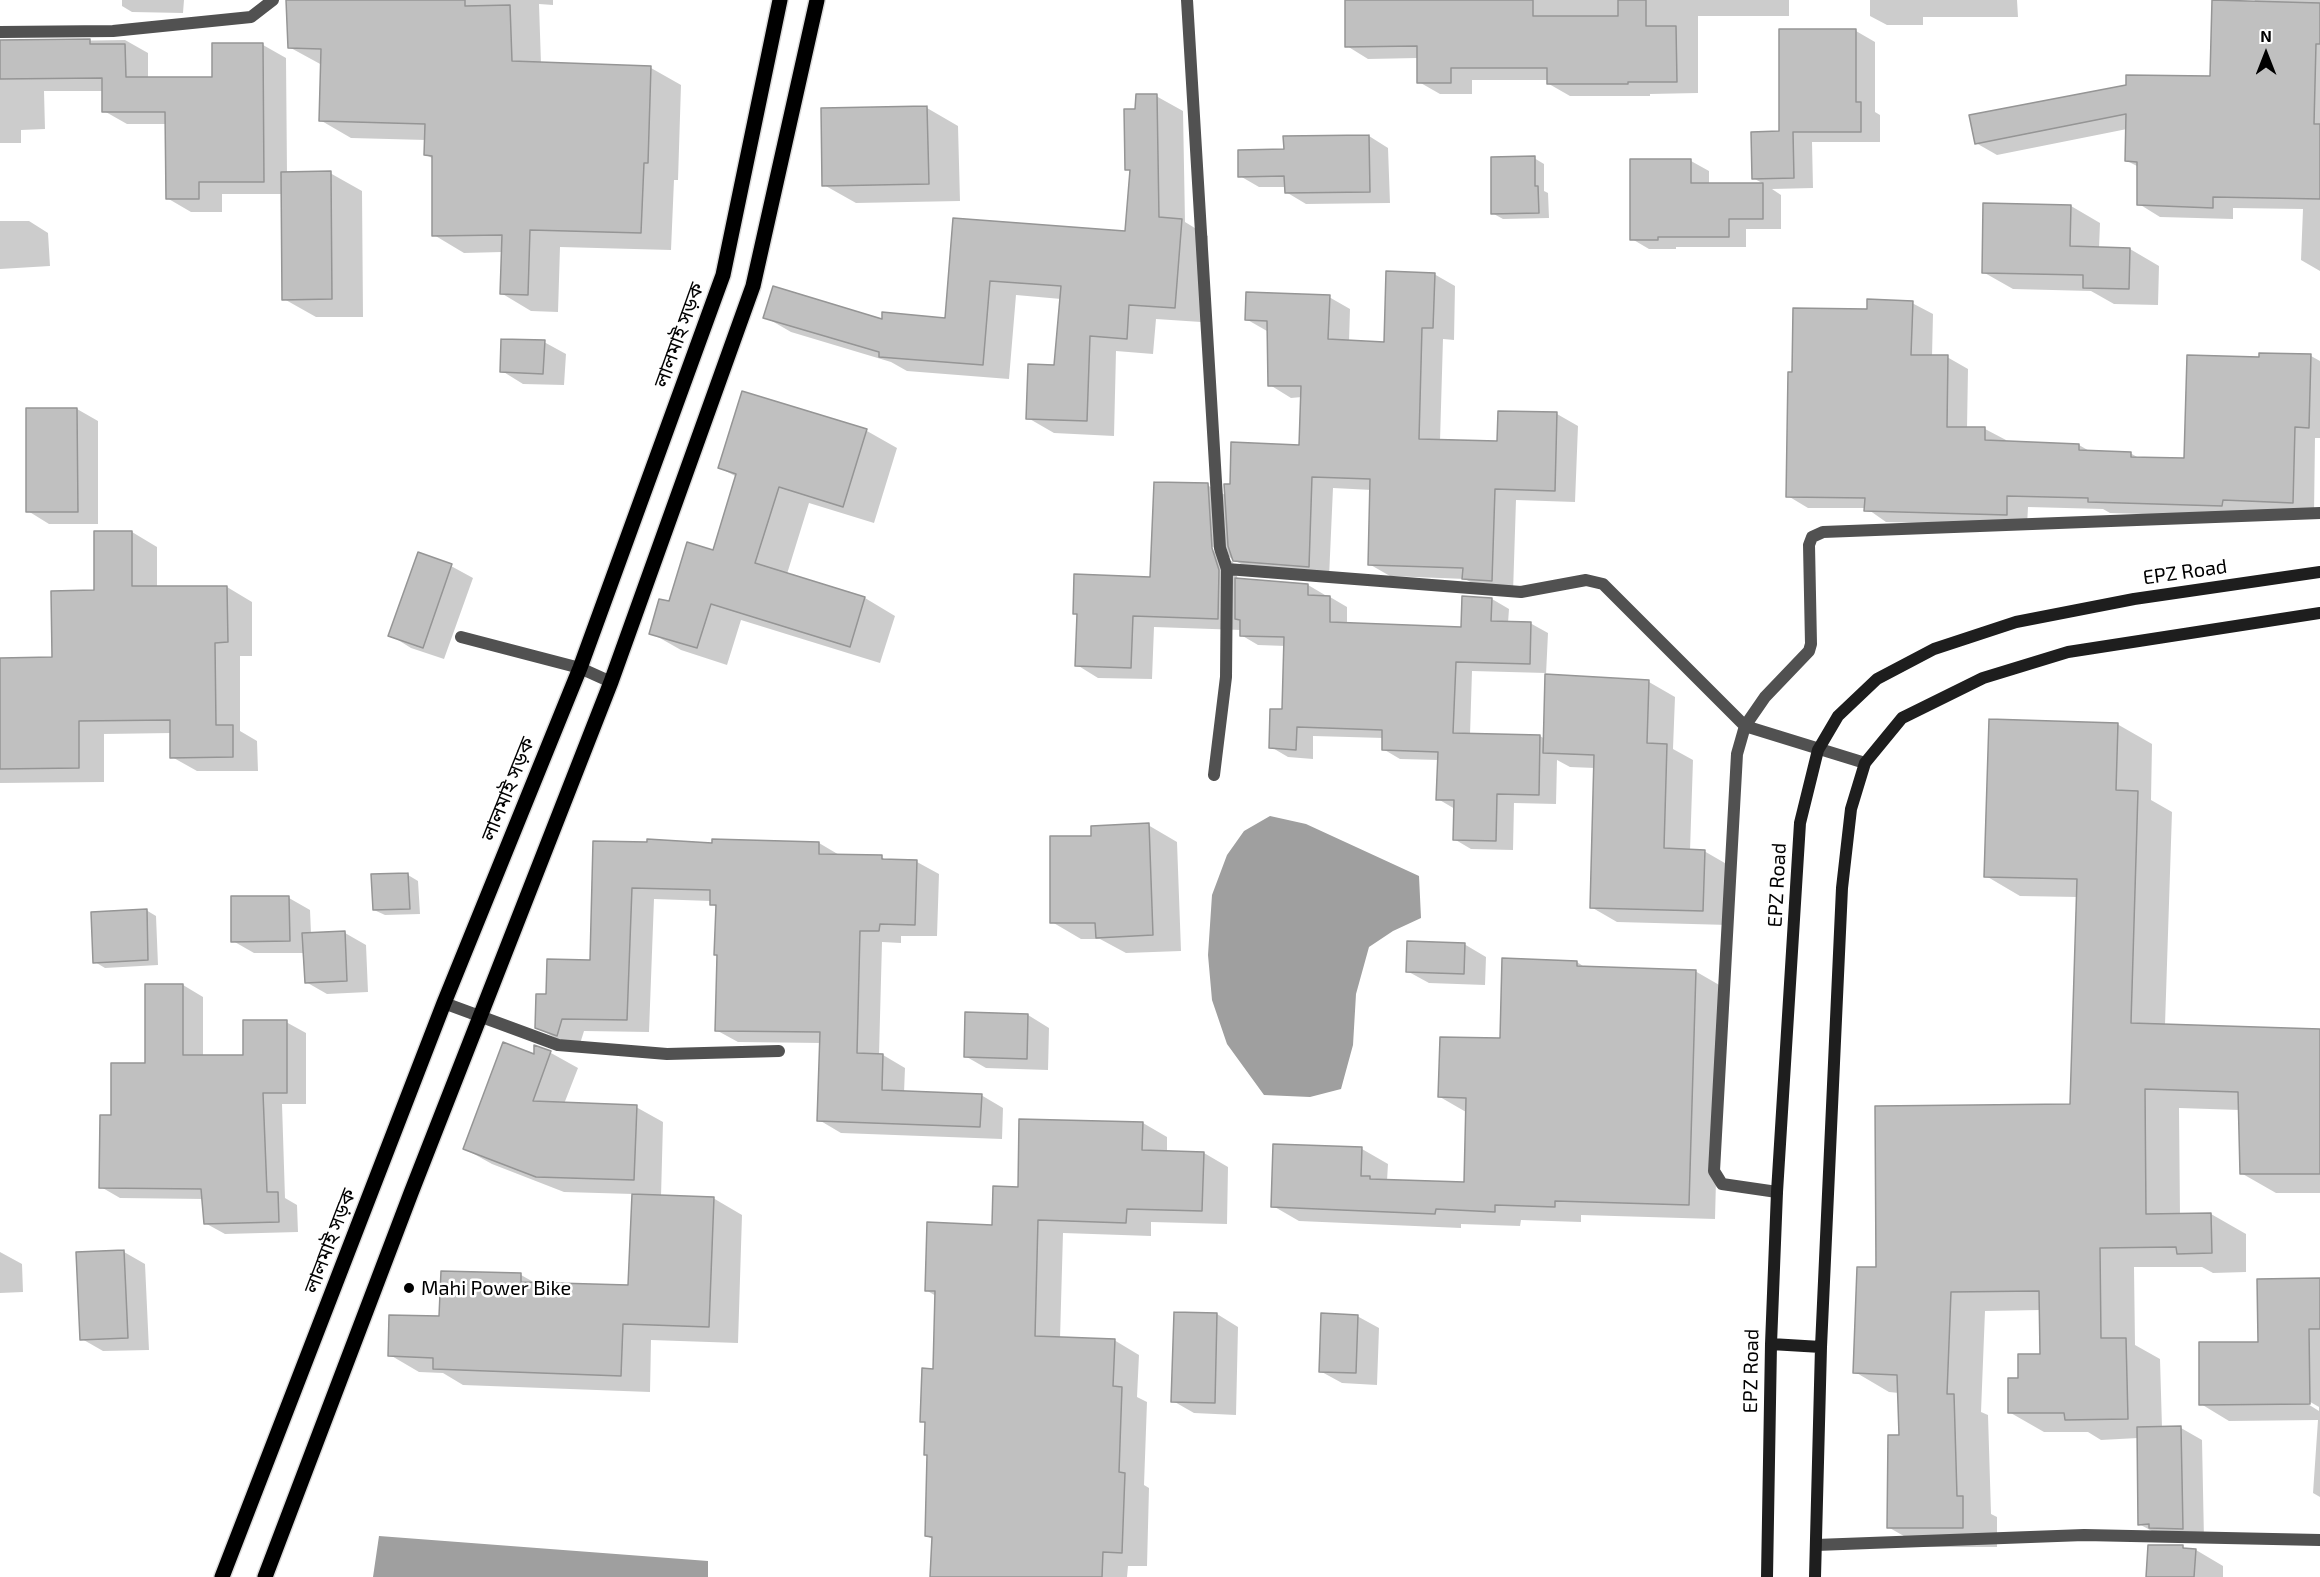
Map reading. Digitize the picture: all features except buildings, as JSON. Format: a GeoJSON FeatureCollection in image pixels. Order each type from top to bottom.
{"type":"FeatureCollection","features":[{"type":"Feature","properties":{"kind":"main road","name":"লালমাই সড়ক"},"geometry":{"type":"LineString","coordinates":[[222,1577],[444,1003],[580,668],[723,275],[780,0]]}},
{"type":"Feature","properties":{"kind":"main road"},"geometry":{"type":"LineString","coordinates":[[266,1577],[479,1017],[611,682],[753,286],[817,0]]}},
{"type":"Feature","properties":{"kind":"main road","name":"EPZ Road"},"geometry":{"type":"LineString","coordinates":[[1767,1577],[1771,1344],[1800,823],[1818,750],[1838,716],[1877,678],[1934,649],[2016,622],[2134,599],[2320,572]]}},
{"type":"Feature","properties":{"kind":"main road"},"geometry":{"type":"LineString","coordinates":[[1815,1577],[1821,1347],[1842,888],[1851,809],[1865,763],[1902,718],[1983,678],[2068,652],[2320,613]]}},
{"type":"Feature","properties":{"kind":"main road"},"geometry":{"type":"LineString","coordinates":[[1771,1344],[1821,1347]]}},
{"type":"Feature","properties":{"kind":"street"},"geometry":{"type":"LineString","coordinates":[[0,32],[113,31],[250,17],[273,0]]}},
{"type":"Feature","properties":{"kind":"street"},"geometry":{"type":"LineString","coordinates":[[1187,0],[1220,548],[1227,569],[1226,677],[1214,775]]}},
{"type":"Feature","properties":{"kind":"street"},"geometry":{"type":"LineString","coordinates":[[1778,1192],[1722,1184],[1714,1171],[1737,754],[1745,726],[1765,697],[1809,651],[1811,644],[1810,541],[1817,534],[2320,513]]}},
{"type":"Feature","properties":{"kind":"street"},"geometry":{"type":"LineString","coordinates":[[1227,569],[1521,592],[1586,580],[1603,584],[1745,726],[1865,763]]}},
{"type":"Feature","properties":{"kind":"street"},"geometry":{"type":"LineString","coordinates":[[461,636],[580,668],[611,682]]}},
{"type":"Feature","properties":{"kind":"street"},"geometry":{"type":"LineString","coordinates":[[444,1003],[558,1045],[667,1054],[779,1051]]}},
{"type":"Feature","properties":{"kind":"street"},"geometry":{"type":"LineString","coordinates":[[1816,1545],[2084,1535],[2320,1540]]}},
{"type":"Feature","properties":{"kind":"shaded area"},"geometry":{"type":"Polygon","coordinates":[[[1270,816],[1306,824],[1419,876],[1421,918],[1393,931],[1369,947],[1356,994],[1353,1045],[1341,1089],[1310,1097],[1264,1095],[1227,1044],[1212,1000],[1208,955],[1212,895],[1227,855],[1244,831],[1270,816]]]}},
{"type":"Feature","properties":{"kind":"shaded area"},"geometry":{"type":"Polygon","coordinates":[[[379,1536],[708,1561],[708,1577],[373,1577],[379,1536]]]}},
{"type":"Feature","properties":{"kind":"place","name":"Mahi Power Bike"},"geometry":{"type":"Point","coordinates":[409,1288]}}]}
